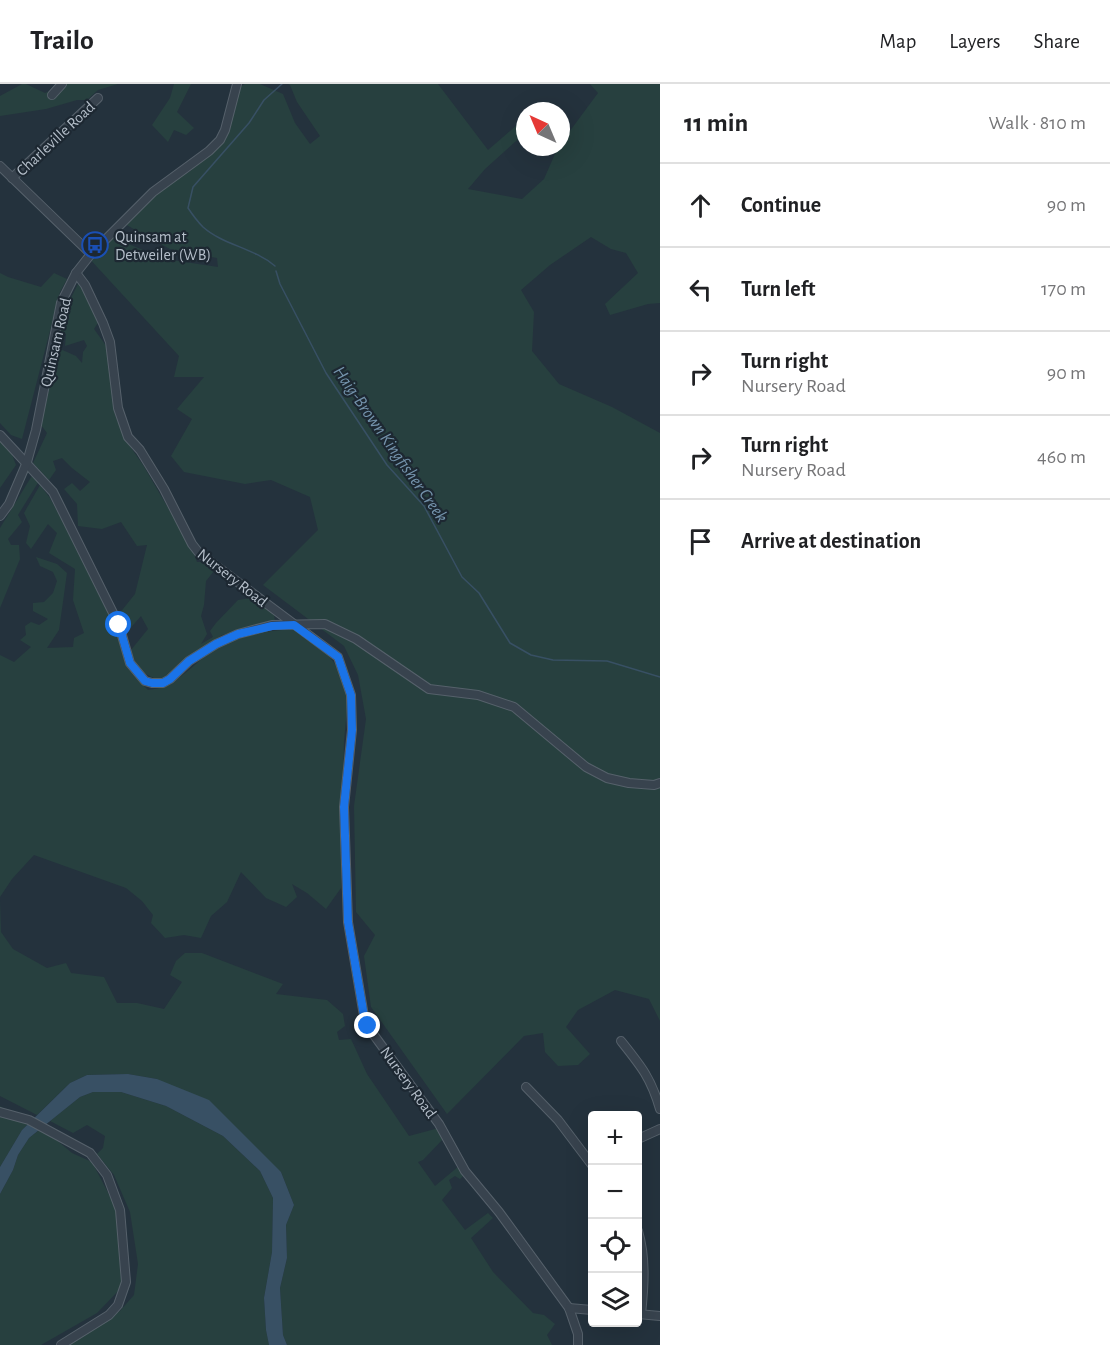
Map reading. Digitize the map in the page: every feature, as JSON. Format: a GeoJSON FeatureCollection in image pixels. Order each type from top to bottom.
{"type":"FeatureCollection","features":[{"type":"Feature","properties":{"kind":"street"},"geometry":{"type":"LineString","coordinates":[[52,95],[62,84]]}},
{"type":"Feature","properties":{"kind":"street","name":"Quinsam Road"},"geometry":{"type":"LineString","coordinates":[[0,516],[9,504],[27,462],[36,430],[62,303],[76,273],[91,254],[153,192],[209,151],[220,140],[225,130],[237,84]]}},
{"type":"Feature","properties":{"kind":"street","name":"Charleville Road"},"geometry":{"type":"LineString","coordinates":[[12,178],[98,98]]}},
{"type":"Feature","properties":{"kind":"street"},"geometry":{"type":"LineString","coordinates":[[0,166],[91,254]]}},
{"type":"Feature","properties":{"kind":"street","name":"Nursery Road"},"geometry":{"type":"LineString","coordinates":[[76,273],[85,285],[110,342],[118,408],[128,436],[140,450],[164,489],[192,543],[199,553],[338,657],[351,695],[352,730],[344,807],[348,922],[364,1016],[368,1026],[440,1124],[465,1171],[499,1212],[568,1308],[578,1334],[578,1345]]}},
{"type":"Feature","properties":{"kind":"street"},"geometry":{"type":"LineString","coordinates":[[0,435],[53,492],[119,625],[130,663],[145,681],[163,683],[198,655],[238,634],[272,626],[325,624],[356,639],[429,689],[478,695],[514,707],[586,767],[607,778],[629,783],[654,785],[660,783]]}},
{"type":"Feature","properties":{"kind":"street"},"geometry":{"type":"LineString","coordinates":[[621,1041],[643,1067],[655,1090],[660,1109]]}},
{"type":"Feature","properties":{"kind":"street"},"geometry":{"type":"LineString","coordinates":[[526,1087],[558,1120],[588,1160]]}},
{"type":"Feature","properties":{"kind":"street"},"geometry":{"type":"LineString","coordinates":[[0,1112],[29,1120],[90,1153],[107,1175],[120,1210],[126,1282],[118,1305],[109,1315],[61,1345]]}},
{"type":"Feature","properties":{"kind":"street"},"geometry":{"type":"LineString","coordinates":[[642,1137],[660,1129]]}},
{"type":"Feature","properties":{"kind":"street"},"geometry":{"type":"LineString","coordinates":[[642,1250],[644,1284],[642,1296]]}},
{"type":"Feature","properties":{"kind":"street"},"geometry":{"type":"LineString","coordinates":[[568,1308],[588,1310]]}},
{"type":"Feature","properties":{"kind":"street"},"geometry":{"type":"LineString","coordinates":[[642,1314],[660,1316]]}},
{"type":"Feature","properties":{"kind":"green space"},"geometry":{"type":"Polygon","coordinates":[[[22,84],[45,93],[65,84],[118,84],[98,90],[87,100],[77,100],[46,109],[0,116],[0,96],[22,84]]]}},
{"type":"Feature","properties":{"kind":"green space"},"geometry":{"type":"Polygon","coordinates":[[[174,84],[191,84],[177,112],[194,128],[186,135],[174,130],[168,142],[152,125],[170,98],[174,84]]]}},
{"type":"Feature","properties":{"kind":"green space"},"geometry":{"type":"Polygon","coordinates":[[[245,84],[260,84],[283,94],[295,123],[310,144],[320,136],[288,84],[438,84],[488,150],[516,126],[516,141],[485,169],[468,189],[522,199],[544,179],[554,156],[570,156],[570,131],[598,93],[590,84],[660,84],[660,303],[648,304],[610,315],[605,304],[638,273],[626,253],[611,249],[591,237],[550,265],[521,290],[534,312],[532,351],[559,384],[612,407],[660,433],[660,1021],[649,999],[615,990],[578,1010],[566,1027],[590,1054],[578,1065],[558,1066],[545,1052],[543,1033],[524,1036],[447,1114],[371,1007],[364,956],[375,935],[356,912],[354,806],[366,719],[358,675],[344,646],[263,585],[318,530],[310,497],[271,480],[245,484],[184,472],[171,456],[192,419],[177,409],[204,377],[174,377],[179,356],[87,256],[109,236],[165,259],[218,267],[217,258],[170,249],[123,223],[156,187],[189,172],[226,139],[240,87],[245,84]]]}},
{"type":"Feature","properties":{"kind":"green space"},"geometry":{"type":"Polygon","coordinates":[[[0,273],[41,287],[54,273],[67,279],[60,292],[22,439],[11,435],[0,423],[0,273]]]}},
{"type":"Feature","properties":{"kind":"green space"},"geometry":{"type":"Polygon","coordinates":[[[79,282],[99,321],[94,329],[107,347],[115,415],[127,442],[192,549],[197,562],[204,562],[214,571],[206,581],[201,616],[207,634],[201,644],[213,637],[210,631],[238,600],[251,598],[274,614],[275,622],[222,635],[190,656],[163,680],[151,677],[142,671],[133,656],[131,650],[148,629],[141,616],[127,632],[119,614],[135,594],[147,545],[137,546],[121,522],[102,529],[78,526],[77,504],[64,489],[72,483],[80,491],[90,482],[62,458],[53,461],[56,470],[49,480],[33,463],[47,433],[41,425],[58,348],[76,356],[82,363],[83,352],[87,346],[84,340],[65,346],[66,334],[60,334],[69,302],[79,282]]]}},
{"type":"Feature","properties":{"kind":"green space"},"geometry":{"type":"Polygon","coordinates":[[[0,439],[10,449],[16,465],[0,488],[0,439]]]}},
{"type":"Feature","properties":{"kind":"green space"},"geometry":{"type":"Polygon","coordinates":[[[33,474],[39,481],[18,515],[22,522],[8,539],[11,545],[19,545],[20,559],[0,608],[0,528],[33,474]]]}},
{"type":"Feature","properties":{"kind":"green space"},"geometry":{"type":"Polygon","coordinates":[[[40,485],[50,498],[69,533],[117,628],[126,663],[148,690],[177,679],[222,645],[250,635],[280,630],[295,629],[329,656],[337,667],[348,699],[344,741],[341,888],[326,909],[292,884],[297,897],[286,907],[266,898],[241,872],[227,902],[211,916],[201,938],[184,935],[165,938],[151,923],[153,915],[142,901],[126,888],[34,855],[12,879],[0,897],[0,655],[14,662],[31,647],[20,640],[26,635],[25,626],[31,622],[39,625],[48,619],[33,611],[33,603],[44,602],[53,593],[57,581],[53,572],[40,566],[36,557],[57,564],[67,573],[59,630],[47,648],[73,647],[74,638],[84,633],[73,600],[75,569],[49,553],[57,533],[48,524],[31,549],[26,543],[30,526],[24,513],[40,485]]]}},
{"type":"Feature","properties":{"kind":"green space"},"geometry":{"type":"Polygon","coordinates":[[[0,900],[1,932],[13,949],[47,968],[66,963],[71,973],[104,977],[117,1003],[137,1003],[164,1009],[182,982],[170,975],[176,961],[185,953],[202,953],[283,984],[276,994],[327,1000],[343,1014],[345,1026],[337,1032],[339,1040],[351,1039],[367,1074],[409,1136],[439,1128],[444,1138],[423,1160],[418,1162],[435,1186],[459,1166],[465,1174],[460,1179],[455,1176],[449,1180],[452,1188],[442,1200],[465,1230],[488,1213],[493,1218],[471,1238],[493,1272],[533,1313],[544,1315],[555,1324],[547,1335],[552,1345],[287,1345],[283,1335],[280,1288],[287,1258],[286,1225],[294,1205],[281,1172],[157,1079],[128,1074],[87,1075],[70,1083],[37,1115],[0,1096],[0,900]]]}},
{"type":"Feature","properties":{"kind":"green space"},"geometry":{"type":"Polygon","coordinates":[[[93,1092],[121,1092],[166,1106],[223,1136],[260,1171],[273,1198],[272,1252],[264,1298],[269,1345],[67,1345],[120,1311],[134,1295],[138,1264],[130,1212],[114,1175],[97,1154],[103,1148],[105,1136],[87,1125],[73,1133],[50,1121],[80,1097],[93,1092]]]}},
{"type":"Feature","properties":{"kind":"green space"},"geometry":{"type":"Polygon","coordinates":[[[0,1106],[28,1124],[0,1167],[0,1106]]]}},
{"type":"Feature","properties":{"kind":"green space"},"geometry":{"type":"Polygon","coordinates":[[[42,1128],[72,1153],[92,1162],[115,1206],[125,1256],[121,1288],[97,1313],[41,1345],[0,1345],[0,1194],[18,1155],[29,1138],[42,1128]]]}},
{"type":"Feature","properties":{"kind":"water"},"geometry":{"type":"Polygon","coordinates":[[[128,1074],[157,1079],[209,1100],[281,1172],[294,1205],[286,1225],[287,1258],[280,1288],[283,1335],[287,1345],[269,1345],[266,1330],[264,1298],[272,1252],[273,1198],[260,1171],[223,1136],[166,1106],[121,1092],[93,1092],[80,1097],[29,1138],[18,1155],[0,1194],[0,1167],[22,1130],[70,1083],[87,1075],[128,1074]]]}},
{"type":"Feature","properties":{"kind":"waterway","name":"Haig-Brown Kingfisher Creek"},"geometry":{"type":"LineString","coordinates":[[275,266],[258,255],[211,233],[201,225],[188,208],[193,187],[249,123],[264,100],[282,84]]}},
{"type":"Feature","properties":{"kind":"waterway","name":"Haig-Brown Kingfisher Creek"},"geometry":{"type":"LineString","coordinates":[[276,271],[280,284],[326,373],[387,465],[424,506],[462,577],[479,593],[510,643],[531,655],[553,660],[607,661],[660,677]]}},
{"type":"Feature","properties":{"kind":"place","name":"Quinsam at Detweiler (WB)"},"geometry":{"type":"Point","coordinates":[95,245]}},
{"type":"Feature","properties":{"kind":"route"},"geometry":{"type":"LineString","coordinates":[[119,625],[130,663],[145,681],[152,683],[163,683],[170,679],[189,661],[216,644],[238,634],[272,626],[294,625],[338,657],[351,695],[352,730],[344,807],[348,922],[364,1016],[368,1026]]}}]}
